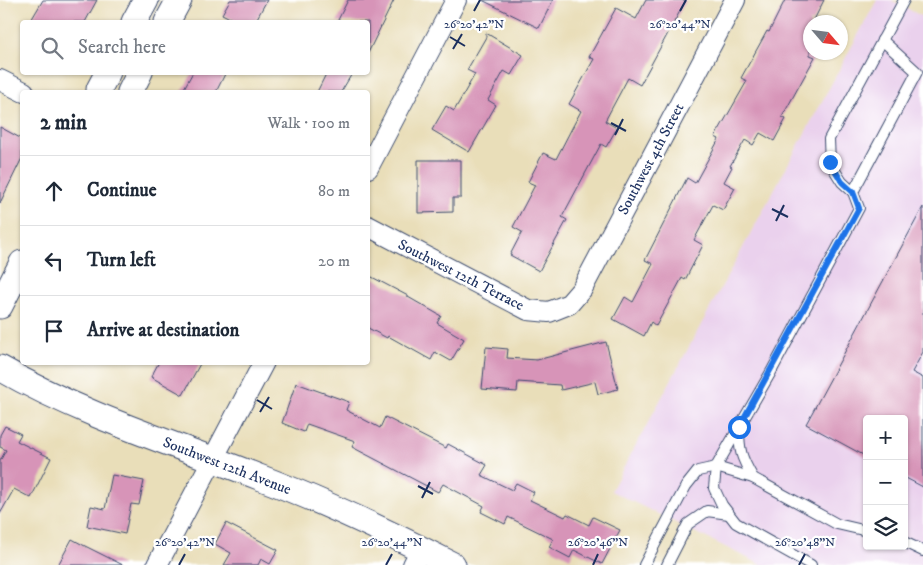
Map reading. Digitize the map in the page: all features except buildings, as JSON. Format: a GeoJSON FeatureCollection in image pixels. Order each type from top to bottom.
{"type":"FeatureCollection","features":[{"type":"Feature","properties":{"kind":"street"},"geometry":{"type":"LineString","coordinates":[[135,20],[146,0]]}},
{"type":"Feature","properties":{"kind":"street"},"geometry":{"type":"LineString","coordinates":[[168,20],[179,0]]}},
{"type":"Feature","properties":{"kind":"street"},"geometry":{"type":"LineString","coordinates":[[370,164],[456,0]]}},
{"type":"Feature","properties":{"kind":"street","name":"Southwest 4th Street"},"geometry":{"type":"LineString","coordinates":[[557,308],[568,304],[582,289],[735,0]]}},
{"type":"Feature","properties":{"kind":"street"},"geometry":{"type":"LineString","coordinates":[[99,90],[106,75]]}},
{"type":"Feature","properties":{"kind":"street"},"geometry":{"type":"LineString","coordinates":[[131,90],[138,75]]}},
{"type":"Feature","properties":{"kind":"street"},"geometry":{"type":"LineString","coordinates":[[0,80],[20,90]]}},
{"type":"Feature","properties":{"kind":"street","name":"Southwest 12th Terrace"},"geometry":{"type":"LineString","coordinates":[[370,227],[528,310],[549,312],[557,308]]}},
{"type":"Feature","properties":{"kind":"street"},"geometry":{"type":"LineString","coordinates":[[0,306],[20,267]]}},
{"type":"Feature","properties":{"kind":"street"},"geometry":{"type":"LineString","coordinates":[[157,565],[262,365]]}},
{"type":"Feature","properties":{"kind":"street","name":"Southwest 12th Avenue"},"geometry":{"type":"LineString","coordinates":[[0,368],[61,400],[148,436],[342,511],[417,557],[453,565]]}},
{"type":"Feature","properties":{"kind":"lane"},"geometry":{"type":"LineString","coordinates":[[811,565],[736,523],[722,505],[714,488],[716,467],[859,208],[853,192],[842,182],[830,162],[828,140],[904,0]]}},
{"type":"Feature","properties":{"kind":"lane"},"geometry":{"type":"LineString","coordinates":[[853,192],[917,72],[882,40]]}},
{"type":"Feature","properties":{"kind":"lane"},"geometry":{"type":"LineString","coordinates":[[739,427],[742,459],[753,478]]}},
{"type":"Feature","properties":{"kind":"lane"},"geometry":{"type":"LineString","coordinates":[[644,565],[686,486],[698,471],[716,467],[753,478],[837,524],[863,530]]}},
{"type":"Feature","properties":{"kind":"lane"},"geometry":{"type":"LineString","coordinates":[[667,565],[688,524],[707,511],[729,514]]}},
{"type":"Feature","properties":{"kind":"lane"},"geometry":{"type":"LineString","coordinates":[[908,544],[923,551]]}},
{"type":"Feature","properties":{"kind":"shaded area"},"geometry":{"type":"Polygon","coordinates":[[[877,0],[891,0],[923,17],[923,565],[762,565],[611,491],[844,60],[848,60],[848,54],[877,0]]]}},
{"type":"Feature","properties":{"kind":"route"},"geometry":{"type":"LineString","coordinates":[[739,427],[771,372],[859,208],[853,192],[842,182],[830,162]]}}]}
